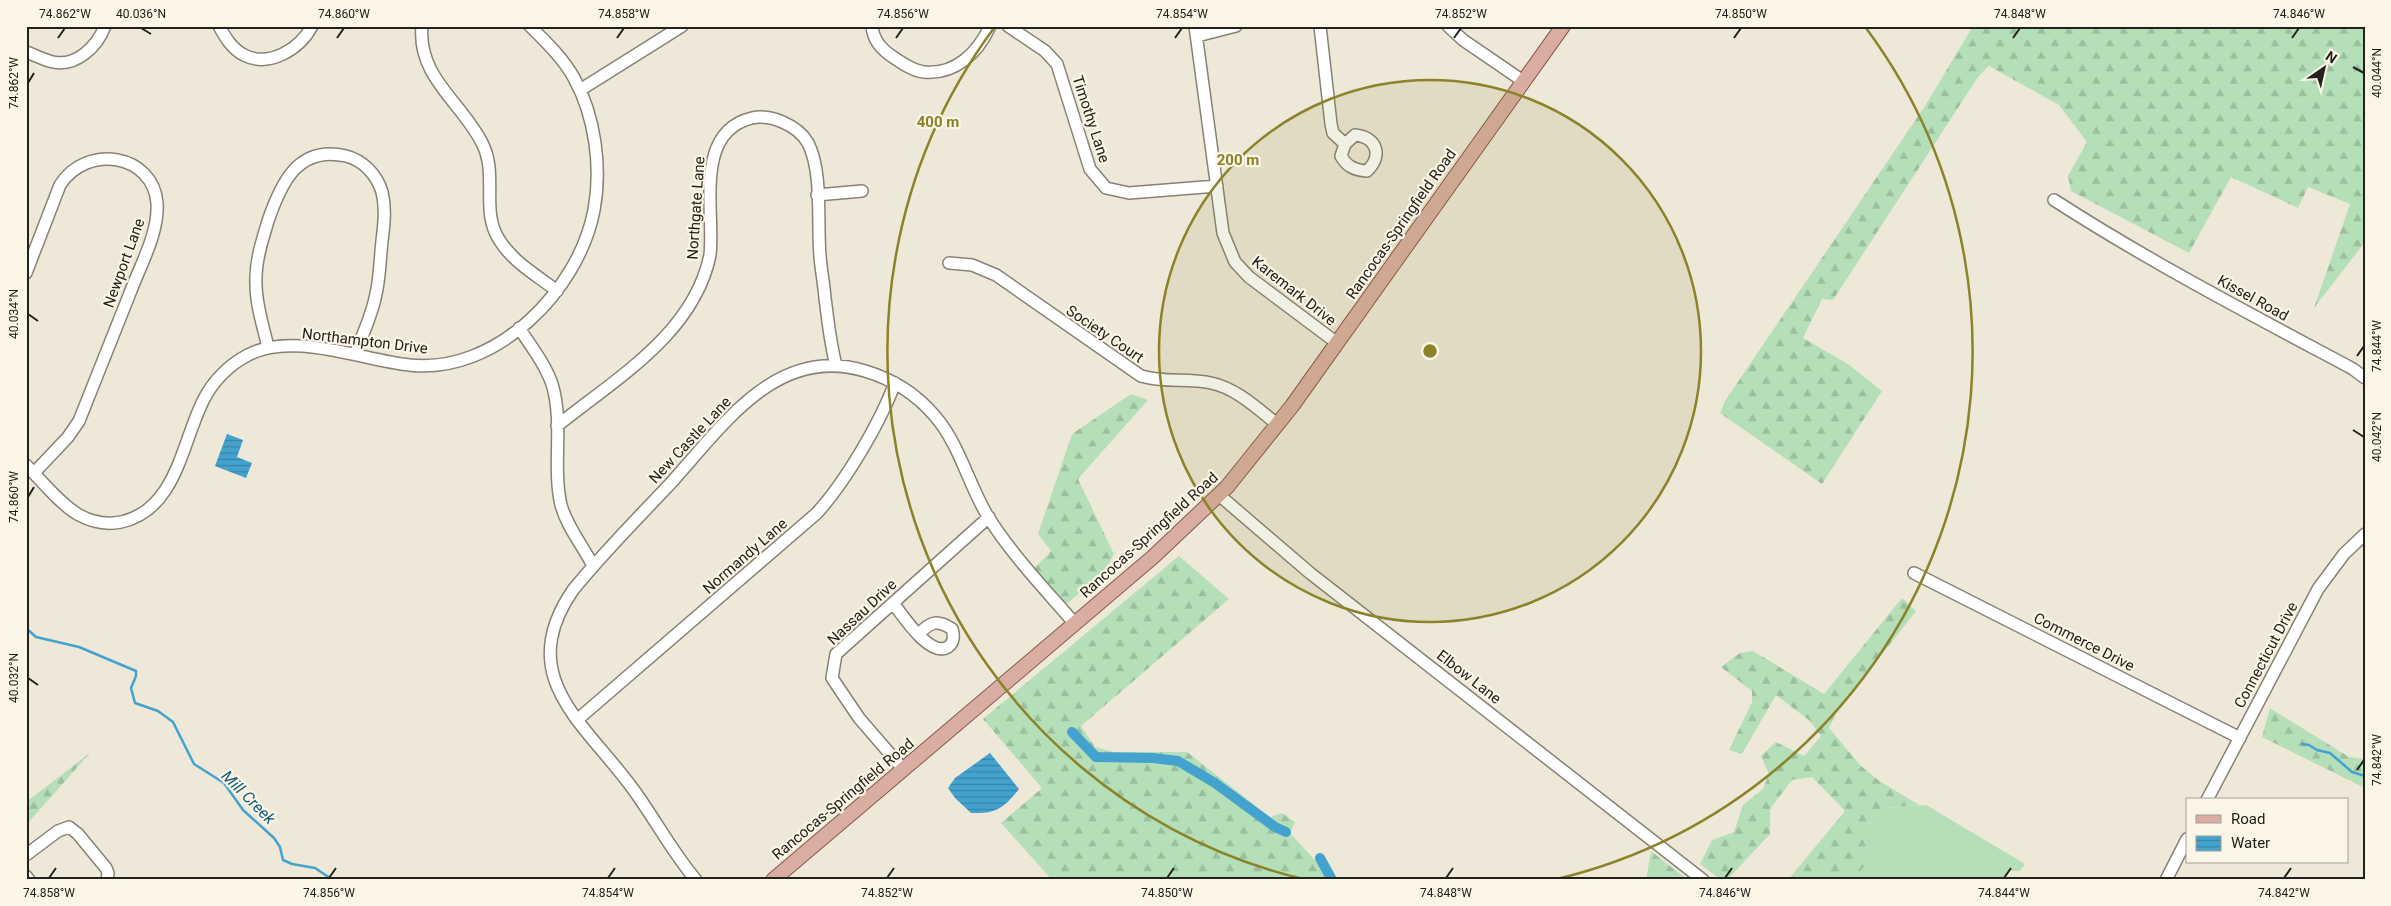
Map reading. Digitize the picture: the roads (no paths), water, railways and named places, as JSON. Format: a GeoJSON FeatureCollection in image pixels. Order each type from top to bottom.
{"type":"FeatureCollection","features":[{"type":"Feature","properties":{"kind":"main road","name":"Rancocas-Springfield Road"},"geometry":{"type":"LineString","coordinates":[[773,880],[1153,557],[1219,495],[1278,424],[1563,26]]}},
{"type":"Feature","properties":{"kind":"street"},"geometry":{"type":"LineString","coordinates":[[26,52],[52,62],[68,62],[86,53],[99,38],[105,26]]}},
{"type":"Feature","properties":{"kind":"street"},"geometry":{"type":"LineString","coordinates":[[219,26],[228,41],[242,54],[261,59],[287,52],[301,41],[312,26]]}},
{"type":"Feature","properties":{"kind":"street"},"geometry":{"type":"LineString","coordinates":[[422,26],[424,48],[433,76],[473,129],[486,151],[489,168],[490,219],[496,234],[515,259],[557,291]]}},
{"type":"Feature","properties":{"kind":"street","name":"Northampton Drive"},"geometry":{"type":"LineString","coordinates":[[30,469],[67,507],[90,520],[116,523],[141,514],[152,507],[168,486],[199,409],[212,386],[239,360],[268,347],[307,347],[411,365],[438,364],[476,353],[519,328],[535,316],[572,270],[585,244],[596,202],[595,143],[589,116],[580,90],[557,54],[530,26]]}},
{"type":"Feature","properties":{"kind":"street"},"geometry":{"type":"LineString","coordinates":[[872,26],[873,33],[883,51],[907,66],[923,72],[940,71],[959,66],[985,37],[990,26]]}},
{"type":"Feature","properties":{"kind":"street","name":"Timothy Lane"},"geometry":{"type":"LineString","coordinates":[[1008,26],[1045,51],[1057,64],[1090,169],[1106,188],[1129,193],[1217,186]]}},
{"type":"Feature","properties":{"kind":"street"},"geometry":{"type":"LineString","coordinates":[[1196,31],[1236,26]]}},
{"type":"Feature","properties":{"kind":"street"},"geometry":{"type":"LineString","coordinates":[[1320,26],[1331,124],[1333,133],[1345,144]]}},
{"type":"Feature","properties":{"kind":"street"},"geometry":{"type":"LineString","coordinates":[[1448,26],[1463,40],[1523,81]]}},
{"type":"Feature","properties":{"kind":"street"},"geometry":{"type":"LineString","coordinates":[[580,90],[676,28]]}},
{"type":"Feature","properties":{"kind":"street","name":"Karemark Drive"},"geometry":{"type":"LineString","coordinates":[[1196,31],[1223,234],[1235,262],[1249,277],[1336,343]]}},
{"type":"Feature","properties":{"kind":"street","name":"Northgate Lane"},"geometry":{"type":"LineString","coordinates":[[557,426],[652,350],[689,307],[708,266],[712,244],[711,166],[715,147],[727,132],[742,121],[760,117],[777,119],[790,126],[807,142],[815,167],[821,264],[831,347],[836,365]]}},
{"type":"Feature","properties":{"kind":"street"},"geometry":{"type":"LineString","coordinates":[[268,347],[259,309],[256,282],[259,254],[272,209],[282,185],[293,171],[315,156],[334,154],[352,157],[367,168],[378,182],[383,200],[384,226],[377,291],[355,354]]}},
{"type":"Feature","properties":{"kind":"street","name":"Newport Lane"},"geometry":{"type":"LineString","coordinates":[[26,273],[60,185],[80,164],[98,158],[118,160],[136,168],[150,182],[157,202],[155,223],[145,254],[86,402],[74,430],[30,469]]}},
{"type":"Feature","properties":{"kind":"street"},"geometry":{"type":"LineString","coordinates":[[817,195],[862,191]]}},
{"type":"Feature","properties":{"kind":"street","name":"Kissel Road"},"geometry":{"type":"LineString","coordinates":[[2054,200],[2126,245],[2365,378]]}},
{"type":"Feature","properties":{"kind":"street","name":"Society Court"},"geometry":{"type":"LineString","coordinates":[[949,263],[972,265],[996,275],[1141,376],[1162,381],[1204,382],[1220,386],[1246,400],[1278,424]]}},
{"type":"Feature","properties":{"kind":"street"},"geometry":{"type":"LineString","coordinates":[[519,328],[549,377],[554,397],[557,426],[557,464],[562,507],[568,523],[593,566]]}},
{"type":"Feature","properties":{"kind":"street","name":"New Castle Lane"},"geometry":{"type":"LineString","coordinates":[[696,880],[669,844],[633,789],[566,704],[555,683],[550,647],[560,610],[573,590],[744,403],[766,387],[790,375],[816,367],[836,365],[868,372],[895,383],[925,405],[942,425],[988,517],[1040,584],[1075,624]]}},
{"type":"Feature","properties":{"kind":"street","name":"Normandy Lane"},"geometry":{"type":"LineString","coordinates":[[577,720],[817,513],[852,465],[887,404],[895,383]]}},
{"type":"Feature","properties":{"kind":"street","name":"Elbow Lane"},"geometry":{"type":"LineString","coordinates":[[1219,495],[1310,573],[1703,880]]}},
{"type":"Feature","properties":{"kind":"street","name":"Nassau Drive"},"geometry":{"type":"LineString","coordinates":[[903,769],[859,718],[832,678],[836,654],[988,517]]}},
{"type":"Feature","properties":{"kind":"street","name":"Connecticut Drive"},"geometry":{"type":"LineString","coordinates":[[2208,798],[2318,589],[2344,554],[2365,534]]}},
{"type":"Feature","properties":{"kind":"street","name":"Commerce Drive"},"geometry":{"type":"LineString","coordinates":[[1914,573],[2240,738]]}},
{"type":"Feature","properties":{"kind":"street"},"geometry":{"type":"LineString","coordinates":[[892,603],[919,634]]}},
{"type":"Feature","properties":{"kind":"street"},"geometry":{"type":"LineString","coordinates":[[26,855],[58,831],[69,827],[78,834],[106,868],[108,873],[106,880]]}},
{"type":"Feature","properties":{"kind":"street"},"geometry":{"type":"LineString","coordinates":[[2166,880],[2186,841]]}},
{"type":"Feature","properties":{"kind":"street"},"geometry":{"type":"LineString","coordinates":[[26,876],[29,880]]}},
{"type":"Feature","properties":{"kind":"water"},"geometry":{"type":"Polygon","coordinates":[[[227,434],[243,440],[237,457],[252,463],[246,478],[215,466],[227,434]]]}},
{"type":"Feature","properties":{"kind":"water"},"geometry":{"type":"Polygon","coordinates":[[[990,753],[1019,789],[1009,801],[993,811],[971,813],[955,798],[948,788],[955,778],[990,753]]]}},
{"type":"Feature","properties":{"kind":"waterway","name":"Mill Creek"},"geometry":{"type":"LineString","coordinates":[[26,628],[36,637],[79,647],[136,671],[131,688],[135,703],[158,711],[173,722],[194,764],[224,783],[243,810],[274,838],[280,847],[283,860],[292,864],[315,868],[333,880]]}},
{"type":"Feature","properties":{"kind":"waterway"},"geometry":{"type":"LineString","coordinates":[[1072,732],[1096,757],[1153,758],[1178,761],[1215,783],[1275,827],[1286,832]]}},
{"type":"Feature","properties":{"kind":"waterway"},"geometry":{"type":"LineString","coordinates":[[2302,744],[2330,753],[2352,772],[2365,776]]}},
{"type":"Feature","properties":{"kind":"waterway"},"geometry":{"type":"LineString","coordinates":[[1320,858],[1332,880]]}}]}
